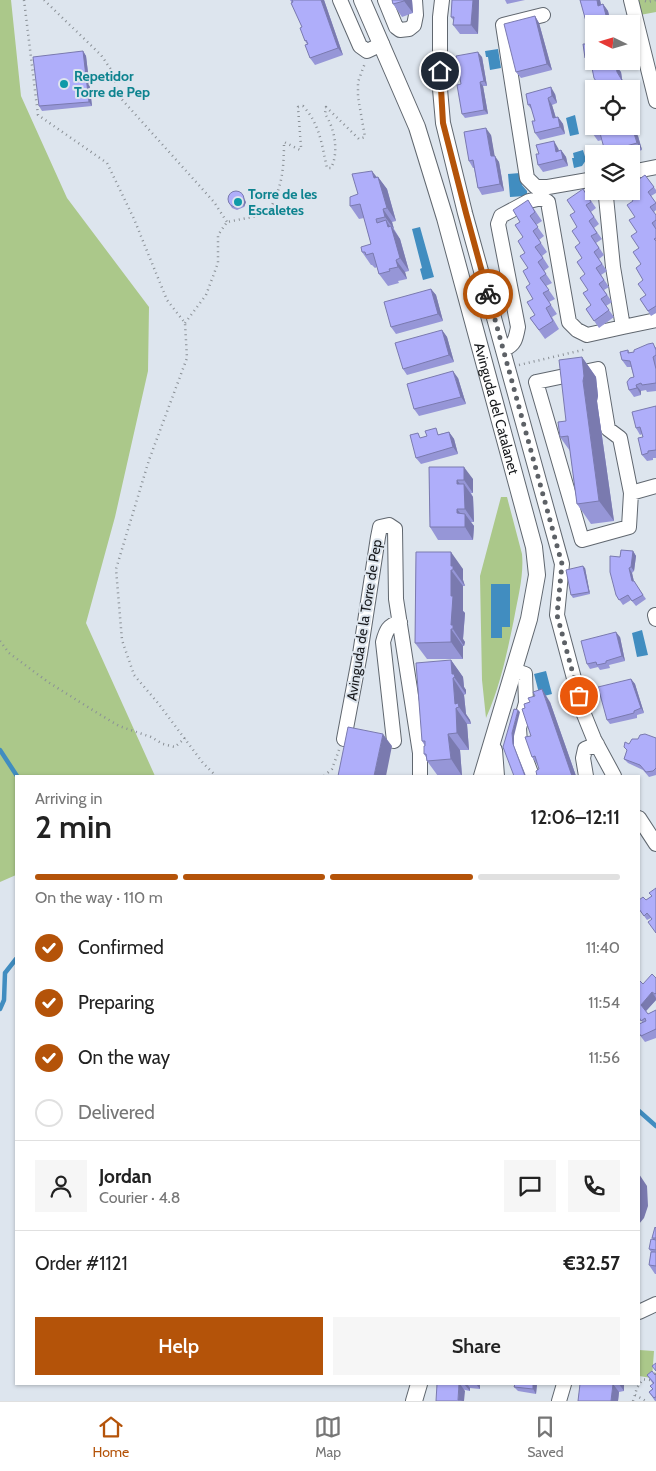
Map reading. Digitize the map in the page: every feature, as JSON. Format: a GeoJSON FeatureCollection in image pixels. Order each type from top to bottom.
{"type":"FeatureCollection","features":[{"type":"Feature","properties":{"kind":"main road","name":"Avinguda del Catalanet"},"geometry":{"type":"LineString","coordinates":[[362,0],[418,127],[445,218],[534,547],[537,575],[529,619],[482,775]]}},
{"type":"Feature","properties":{"kind":"main road","name":"Avinguda del Catalanet"},"geometry":{"type":"LineString","coordinates":[[494,738],[496,775]]}},
{"type":"Feature","properties":{"kind":"main road"},"geometry":{"type":"LineString","coordinates":[[414,1401],[419,1385]]}},
{"type":"Feature","properties":{"kind":"main road"},"geometry":{"type":"LineString","coordinates":[[423,1401],[424,1385]]}},
{"type":"Feature","properties":{"kind":"street"},"geometry":{"type":"LineString","coordinates":[[340,0],[360,46],[367,51],[382,44]]}},
{"type":"Feature","properties":{"kind":"street"},"geometry":{"type":"LineString","coordinates":[[385,0],[396,27],[404,31],[414,25],[416,14],[415,0]]}},
{"type":"Feature","properties":{"kind":"street"},"geometry":{"type":"LineString","coordinates":[[442,0],[440,17],[440,80],[443,123],[562,564],[557,615],[583,712],[595,742],[613,775]]}},
{"type":"Feature","properties":{"kind":"street"},"geometry":{"type":"LineString","coordinates":[[631,0],[656,101]]}},
{"type":"Feature","properties":{"kind":"street"},"geometry":{"type":"LineString","coordinates":[[543,14],[503,25],[527,178],[536,187],[548,187],[585,181]]}},
{"type":"Feature","properties":{"kind":"street"},"geometry":{"type":"LineString","coordinates":[[640,170],[656,167]]}},
{"type":"Feature","properties":{"kind":"street"},"geometry":{"type":"LineString","coordinates":[[504,349],[516,340],[518,327],[498,224],[501,216],[528,202],[542,198],[548,202],[569,322],[577,330],[587,335],[656,320]]}},
{"type":"Feature","properties":{"kind":"street"},"geometry":{"type":"LineString","coordinates":[[606,200],[613,267],[623,327]]}},
{"type":"Feature","properties":{"kind":"street"},"geometry":{"type":"LineString","coordinates":[[598,369],[608,429],[620,438],[630,493],[629,527],[582,540],[536,382],[598,369]]}},
{"type":"Feature","properties":{"kind":"street"},"geometry":{"type":"LineString","coordinates":[[630,493],[656,486]]}},
{"type":"Feature","properties":{"kind":"street","name":"Avinguda de la Torre de Pep"},"geometry":{"type":"LineString","coordinates":[[344,738],[360,654],[380,527],[389,525],[395,529],[396,599],[420,753],[420,775]]}},
{"type":"Feature","properties":{"kind":"street"},"geometry":{"type":"LineString","coordinates":[[394,741],[383,642],[386,631],[392,624],[400,622]]}},
{"type":"Feature","properties":{"kind":"street"},"geometry":{"type":"LineString","coordinates":[[514,670],[525,674],[526,703],[519,728],[520,743],[532,775]]}},
{"type":"Feature","properties":{"kind":"street"},"geometry":{"type":"LineString","coordinates":[[586,775],[583,758],[585,749],[595,742]]}},
{"type":"Feature","properties":{"kind":"street"},"geometry":{"type":"LineString","coordinates":[[640,820],[656,844]]}},
{"type":"Feature","properties":{"kind":"street"},"geometry":{"type":"LineString","coordinates":[[640,1312],[656,1304]]}},
{"type":"Feature","properties":{"kind":"street"},"geometry":{"type":"LineString","coordinates":[[559,1401],[564,1385]]}},
{"type":"Feature","properties":{"kind":"path"},"geometry":{"type":"LineString","coordinates":[[24,0],[38,115],[107,163],[134,219],[167,300],[185,323],[187,358],[149,460],[116,569],[122,640],[134,675],[203,763],[215,775]]}},
{"type":"Feature","properties":{"kind":"path"},"geometry":{"type":"LineString","coordinates":[[44,0],[101,55],[114,74],[117,94],[214,202],[227,222]]}},
{"type":"Feature","properties":{"kind":"path"},"geometry":{"type":"LineString","coordinates":[[644,0],[648,2],[656,0]]}},
{"type":"Feature","properties":{"kind":"path"},"geometry":{"type":"LineString","coordinates":[[185,323],[206,295],[218,263],[218,235],[227,222],[267,214],[277,198],[284,167],[284,142],[300,150],[301,148],[298,107],[303,106],[310,113],[319,130],[327,168],[331,168],[335,161],[331,122],[325,114],[326,107],[359,139],[364,137],[358,97],[358,82],[366,59]]}},
{"type":"Feature","properties":{"kind":"path"},"geometry":{"type":"LineString","coordinates":[[508,368],[591,348]]}},
{"type":"Feature","properties":{"kind":"path"},"geometry":{"type":"LineString","coordinates":[[0,641],[9,652],[48,682],[119,726],[151,736],[162,744],[175,747],[185,738]]}},
{"type":"Feature","properties":{"kind":"path"},"geometry":{"type":"LineString","coordinates":[[325,775],[332,768],[344,738]]}},
{"type":"Feature","properties":{"kind":"path"},"geometry":{"type":"LineString","coordinates":[[640,1379],[651,1380],[654,1378],[656,1370]]}},
{"type":"Feature","properties":{"kind":"path"},"geometry":{"type":"LineString","coordinates":[[633,1401],[644,1380]]}},
{"type":"Feature","properties":{"kind":"path"},"geometry":{"type":"LineString","coordinates":[[635,1394],[646,1401]]}},
{"type":"Feature","properties":{"kind":"green space"},"geometry":{"type":"Polygon","coordinates":[[[0,0],[11,0],[21,96],[67,198],[149,307],[148,371],[115,517],[86,623],[155,775],[15,775],[15,875],[0,882],[0,0]]]}},
{"type":"Feature","properties":{"kind":"green space"},"geometry":{"type":"Polygon","coordinates":[[[637,0],[656,0],[656,12],[640,15],[637,0]]]}},
{"type":"Feature","properties":{"kind":"green space"},"geometry":{"type":"Polygon","coordinates":[[[501,497],[507,497],[522,554],[522,570],[506,657],[486,718],[482,680],[480,576],[501,497]]]}},
{"type":"Feature","properties":{"kind":"green space"},"geometry":{"type":"Polygon","coordinates":[[[640,1350],[654,1351],[652,1378],[640,1376],[640,1350]]]}},
{"type":"Feature","properties":{"kind":"water"},"geometry":{"type":"Polygon","coordinates":[[[498,49],[501,68],[490,70],[485,51],[498,49]]]}},
{"type":"Feature","properties":{"kind":"water"},"geometry":{"type":"Polygon","coordinates":[[[575,115],[579,134],[570,136],[566,118],[575,115]]]}},
{"type":"Feature","properties":{"kind":"water"},"geometry":{"type":"Polygon","coordinates":[[[583,150],[585,162],[582,166],[574,168],[573,153],[583,150]]]}},
{"type":"Feature","properties":{"kind":"water"},"geometry":{"type":"Polygon","coordinates":[[[520,173],[522,185],[527,194],[525,196],[510,197],[508,174],[520,173]]]}},
{"type":"Feature","properties":{"kind":"water"},"geometry":{"type":"Polygon","coordinates":[[[420,227],[434,277],[423,280],[420,269],[422,268],[412,229],[420,227]]]}},
{"type":"Feature","properties":{"kind":"water"},"geometry":{"type":"Polygon","coordinates":[[[491,584],[510,584],[510,627],[502,627],[502,638],[491,638],[491,584]]]}},
{"type":"Feature","properties":{"kind":"water"},"geometry":{"type":"Polygon","coordinates":[[[642,630],[648,655],[637,657],[632,633],[642,630]]]}},
{"type":"Feature","properties":{"kind":"water"},"geometry":{"type":"Polygon","coordinates":[[[546,671],[552,694],[540,697],[534,674],[546,671]]]}},
{"type":"Feature","properties":{"kind":"building"},"geometry":{"type":"Polygon","coordinates":[[[292,0],[321,0],[338,48],[310,58],[305,45],[308,44],[300,28],[302,27],[291,3],[293,2],[292,0]]]}},
{"type":"Feature","properties":{"kind":"building"},"geometry":{"type":"Polygon","coordinates":[[[392,0],[404,0],[404,1],[393,4],[392,0]]]}},
{"type":"Feature","properties":{"kind":"building"},"geometry":{"type":"Polygon","coordinates":[[[452,0],[473,0],[471,25],[453,25],[454,17],[451,17],[452,0]]]}},
{"type":"Feature","properties":{"kind":"building"},"geometry":{"type":"Polygon","coordinates":[[[580,0],[597,0],[598,6],[603,4],[606,15],[585,15],[585,18],[580,0]]]}},
{"type":"Feature","properties":{"kind":"building"},"geometry":{"type":"Polygon","coordinates":[[[535,16],[547,64],[516,72],[504,24],[535,16]]]}},
{"type":"Feature","properties":{"kind":"building","name":"Repetidor Torre de Pep"},"geometry":{"type":"Polygon","coordinates":[[[83,51],[89,102],[39,106],[33,57],[83,51]]]}},
{"type":"Feature","properties":{"kind":"building"},"geometry":{"type":"Polygon","coordinates":[[[478,52],[484,81],[480,82],[484,110],[462,114],[457,85],[461,84],[456,56],[478,52]]]}},
{"type":"Feature","properties":{"kind":"building"},"geometry":{"type":"Polygon","coordinates":[[[592,70],[617,70],[622,80],[595,80],[592,70]]]}},
{"type":"Feature","properties":{"kind":"building"},"geometry":{"type":"Polygon","coordinates":[[[551,87],[552,96],[548,98],[553,118],[558,117],[560,127],[535,133],[532,121],[535,121],[530,104],[528,105],[526,94],[551,87]]]}},
{"type":"Feature","properties":{"kind":"building"},"geometry":{"type":"Polygon","coordinates":[[[486,128],[491,156],[495,156],[500,184],[478,188],[473,160],[469,161],[464,132],[486,128]]]}},
{"type":"Feature","properties":{"kind":"building"},"geometry":{"type":"Polygon","coordinates":[[[601,135],[635,135],[637,143],[630,145],[603,145],[601,135]]]}},
{"type":"Feature","properties":{"kind":"building"},"geometry":{"type":"Polygon","coordinates":[[[554,141],[556,152],[561,150],[563,159],[538,165],[536,154],[539,154],[536,145],[554,141]]]}},
{"type":"Feature","properties":{"kind":"building"},"geometry":{"type":"Polygon","coordinates":[[[372,171],[374,178],[378,177],[387,208],[383,209],[385,217],[376,219],[377,223],[386,220],[388,227],[391,226],[400,258],[396,260],[398,267],[379,274],[373,253],[366,255],[365,252],[362,252],[361,247],[371,244],[360,204],[350,206],[350,197],[358,194],[352,174],[372,171]]]}},
{"type":"Feature","properties":{"kind":"building"},"geometry":{"type":"Polygon","coordinates":[[[645,175],[654,187],[648,192],[656,203],[650,207],[656,215],[656,220],[652,223],[656,229],[656,238],[654,239],[656,241],[656,306],[648,311],[640,299],[646,295],[638,284],[643,280],[636,268],[641,264],[633,252],[639,248],[631,236],[637,232],[629,220],[635,217],[627,205],[632,200],[640,200],[640,179],[645,175]]]}},
{"type":"Feature","properties":{"kind":"building"},"geometry":{"type":"Polygon","coordinates":[[[583,189],[585,200],[590,200],[591,202],[586,205],[594,217],[589,221],[597,233],[591,236],[599,248],[594,252],[602,264],[596,268],[604,280],[599,284],[607,295],[601,299],[609,310],[594,321],[586,309],[591,305],[583,293],[588,290],[580,278],[585,274],[577,262],[582,258],[575,247],[580,243],[572,231],[577,227],[570,215],[575,212],[567,200],[583,189]]]}},
{"type":"Feature","properties":{"kind":"building","name":"Torre de les Escaletes"},"geometry":{"type":"Polygon","coordinates":[[[236,191],[244,199],[236,207],[228,199],[236,191]]]}},
{"type":"Feature","properties":{"kind":"building"},"geometry":{"type":"Polygon","coordinates":[[[528,200],[535,212],[530,216],[538,227],[533,231],[541,243],[535,247],[543,258],[538,262],[546,274],[540,278],[549,290],[543,293],[551,305],[546,308],[553,321],[539,330],[530,318],[535,315],[527,302],[533,299],[526,287],[530,284],[523,271],[528,268],[520,256],[525,253],[518,241],[523,237],[515,225],[520,222],[513,210],[528,200]]]}},
{"type":"Feature","properties":{"kind":"building"},"geometry":{"type":"Polygon","coordinates":[[[431,289],[438,314],[391,327],[384,302],[431,289]]]}},
{"type":"Feature","properties":{"kind":"building"},"geometry":{"type":"Polygon","coordinates":[[[442,330],[449,355],[403,369],[395,343],[442,330]]]}},
{"type":"Feature","properties":{"kind":"building"},"geometry":{"type":"Polygon","coordinates":[[[653,343],[656,350],[656,355],[653,357],[656,369],[656,383],[642,385],[641,383],[636,385],[637,388],[629,390],[627,382],[630,378],[634,377],[630,361],[622,360],[620,352],[628,350],[628,353],[634,352],[634,350],[653,343]]]}},
{"type":"Feature","properties":{"kind":"building"},"geometry":{"type":"Polygon","coordinates":[[[582,357],[583,381],[599,501],[577,504],[568,436],[560,437],[558,422],[566,421],[559,360],[582,357]]]}},
{"type":"Feature","properties":{"kind":"building"},"geometry":{"type":"Polygon","coordinates":[[[453,371],[461,397],[414,409],[407,384],[453,371]]]}},
{"type":"Feature","properties":{"kind":"building"},"geometry":{"type":"Polygon","coordinates":[[[656,406],[656,450],[648,451],[648,453],[642,455],[638,438],[643,437],[640,427],[636,428],[632,412],[656,406]]]}},
{"type":"Feature","properties":{"kind":"building"},"geometry":{"type":"Polygon","coordinates":[[[436,428],[438,435],[449,432],[453,447],[416,458],[410,435],[418,433],[420,438],[427,436],[425,431],[436,428]]]}},
{"type":"Feature","properties":{"kind":"building"},"geometry":{"type":"Polygon","coordinates":[[[429,467],[464,467],[464,480],[457,480],[457,484],[464,484],[465,509],[457,509],[457,513],[465,514],[465,527],[430,527],[429,467]]]}},
{"type":"Feature","properties":{"kind":"building"},"geometry":{"type":"Polygon","coordinates":[[[621,550],[633,551],[631,567],[629,568],[632,581],[634,581],[643,595],[632,601],[628,595],[619,600],[610,572],[610,556],[620,557],[621,550]]]}},
{"type":"Feature","properties":{"kind":"building"},"geometry":{"type":"Polygon","coordinates":[[[416,552],[451,552],[451,566],[453,566],[453,570],[451,570],[451,596],[453,596],[451,625],[453,625],[453,629],[451,629],[451,642],[415,643],[416,552]]]}},
{"type":"Feature","properties":{"kind":"building"},"geometry":{"type":"Polygon","coordinates":[[[583,566],[589,592],[571,595],[566,570],[583,566]]]}},
{"type":"Feature","properties":{"kind":"building"},"geometry":{"type":"Polygon","coordinates":[[[616,632],[622,656],[606,661],[606,663],[597,665],[596,662],[587,664],[581,641],[616,632]]]}},
{"type":"Feature","properties":{"kind":"building"},"geometry":{"type":"Polygon","coordinates":[[[451,660],[452,674],[455,677],[453,678],[455,704],[458,703],[459,707],[456,708],[457,733],[448,734],[451,759],[427,761],[426,754],[424,754],[425,741],[422,741],[416,663],[451,660]]]}},
{"type":"Feature","properties":{"kind":"building"},"geometry":{"type":"Polygon","coordinates":[[[631,679],[641,708],[634,711],[634,713],[607,720],[598,687],[631,679]]]}},
{"type":"Feature","properties":{"kind":"building"},"geometry":{"type":"Polygon","coordinates":[[[542,689],[572,775],[537,775],[536,771],[539,769],[535,756],[532,757],[525,737],[531,736],[522,709],[525,708],[524,704],[530,702],[528,698],[535,696],[533,692],[542,689]]]}},
{"type":"Feature","properties":{"kind":"building"},"geometry":{"type":"Polygon","coordinates":[[[514,709],[518,710],[512,733],[513,744],[525,775],[514,775],[503,747],[514,709]]]}},
{"type":"Feature","properties":{"kind":"building"},"geometry":{"type":"Polygon","coordinates":[[[348,727],[383,734],[374,775],[338,775],[348,727]]]}},
{"type":"Feature","properties":{"kind":"building"},"geometry":{"type":"Polygon","coordinates":[[[645,734],[656,738],[656,768],[653,771],[646,772],[640,765],[624,759],[627,750],[624,747],[625,742],[629,744],[632,739],[638,739],[640,735],[645,734]]]}},
{"type":"Feature","properties":{"kind":"building"},"geometry":{"type":"Polygon","coordinates":[[[656,888],[656,933],[648,922],[652,919],[647,913],[644,916],[640,910],[640,899],[643,897],[646,900],[652,896],[649,893],[656,888]]]}},
{"type":"Feature","properties":{"kind":"building"},"geometry":{"type":"Polygon","coordinates":[[[652,974],[656,978],[656,993],[652,992],[641,1005],[648,1014],[656,1010],[656,1029],[641,1036],[640,1024],[646,1021],[645,1018],[641,1021],[640,1019],[640,981],[643,984],[652,974]]]}},
{"type":"Feature","properties":{"kind":"building"},"geometry":{"type":"Polygon","coordinates":[[[655,1227],[656,1238],[652,1238],[655,1227]]]}},
{"type":"Feature","properties":{"kind":"building"},"geometry":{"type":"Polygon","coordinates":[[[651,1239],[656,1240],[656,1250],[649,1249],[651,1239]]]}},
{"type":"Feature","properties":{"kind":"building"},"geometry":{"type":"Polygon","coordinates":[[[651,1252],[656,1252],[656,1266],[649,1265],[651,1252]]]}},
{"type":"Feature","properties":{"kind":"building"},"geometry":{"type":"Polygon","coordinates":[[[656,1363],[656,1371],[652,1366],[656,1363]]]}},
{"type":"Feature","properties":{"kind":"building"},"geometry":{"type":"Polygon","coordinates":[[[652,1371],[656,1374],[656,1397],[654,1398],[649,1392],[653,1389],[650,1386],[654,1383],[647,1375],[652,1371]]]}},
{"type":"Feature","properties":{"kind":"building"},"geometry":{"type":"Polygon","coordinates":[[[437,1385],[459,1385],[458,1400],[462,1401],[436,1401],[437,1385]]]}},
{"type":"Feature","properties":{"kind":"building"},"geometry":{"type":"Polygon","coordinates":[[[515,1385],[533,1385],[533,1389],[514,1387],[515,1385]]]}},
{"type":"Feature","properties":{"kind":"building"},"geometry":{"type":"Polygon","coordinates":[[[580,1385],[613,1385],[611,1401],[578,1401],[580,1385]]]}},
{"type":"Feature","properties":{"kind":"waterway"},"geometry":{"type":"LineString","coordinates":[[0,750],[16,775]]}},
{"type":"Feature","properties":{"kind":"waterway"},"geometry":{"type":"LineString","coordinates":[[0,1009],[4,1000],[5,973],[15,960]]}},
{"type":"Feature","properties":{"kind":"waterway"},"geometry":{"type":"LineString","coordinates":[[640,1112],[656,1126]]}},
{"type":"Feature","properties":{"kind":"way so far"},"geometry":{"type":"LineString","coordinates":[[488,294],[562,564],[557,615],[579,696]]}},
{"type":"Feature","properties":{"kind":"place","name":"Repetidor Torre de Pep"},"geometry":{"type":"Point","coordinates":[64,84]}},
{"type":"Feature","properties":{"kind":"place","name":"Torre de les Escaletes"},"geometry":{"type":"Point","coordinates":[238,202]}},
{"type":"Feature","properties":{"kind":"route"},"geometry":{"type":"LineString","coordinates":[[440,71],[443,123],[488,294]]}}]}
